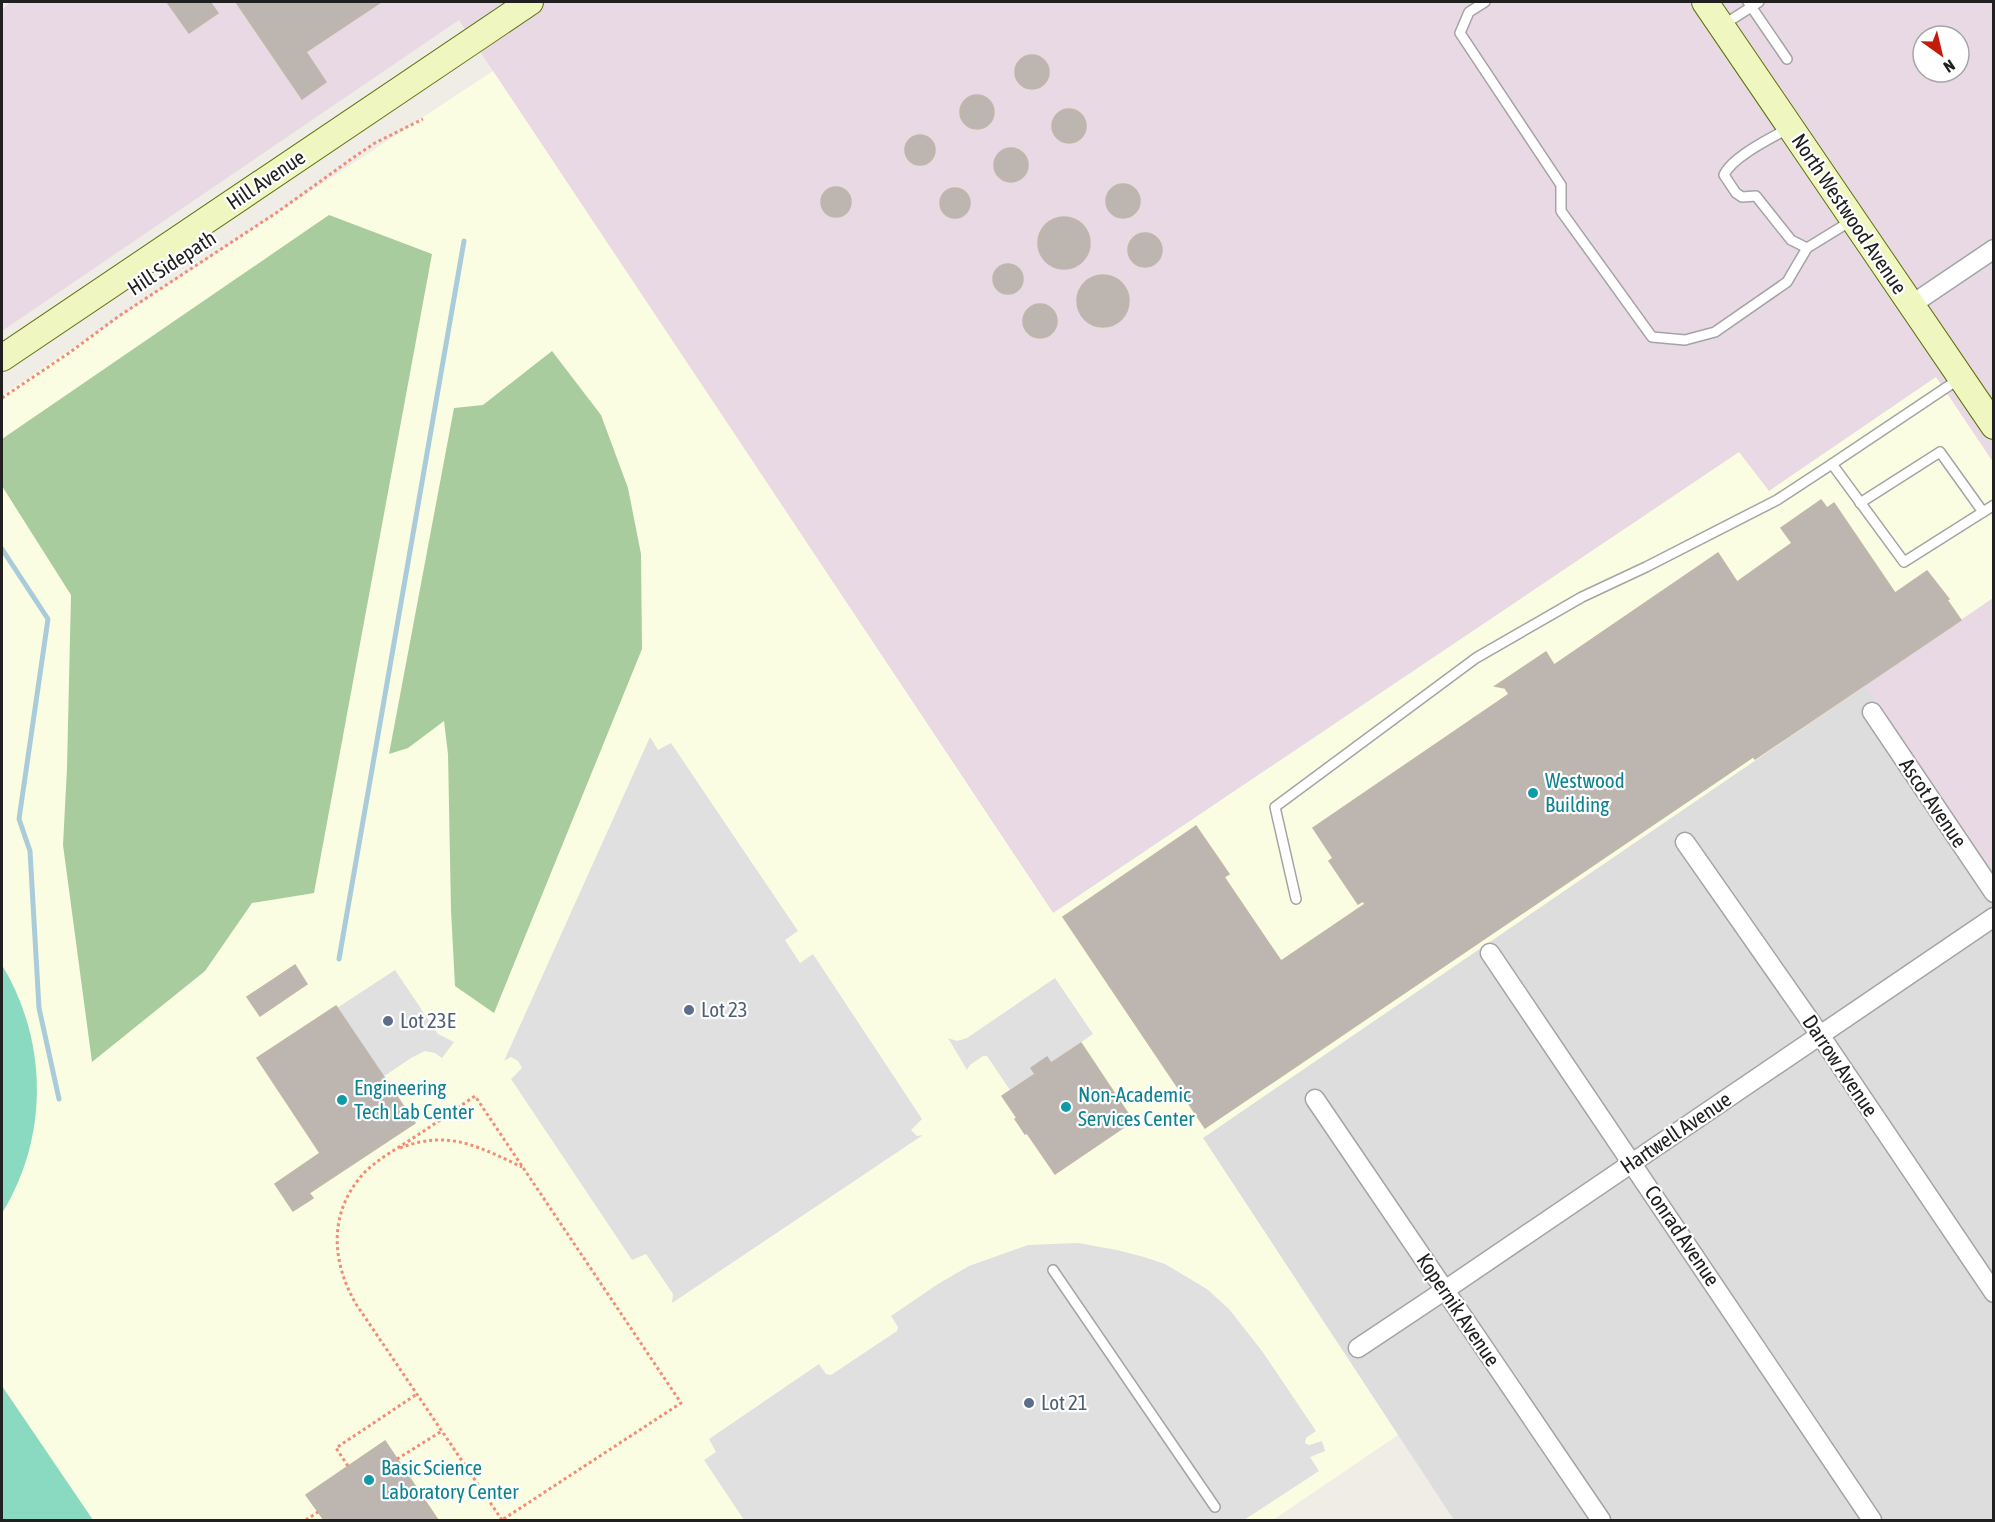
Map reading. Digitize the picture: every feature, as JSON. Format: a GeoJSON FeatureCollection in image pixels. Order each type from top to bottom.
{"type":"FeatureCollection","features":[{"type":"Feature","properties":{"kind":"main road","name":"Hill Avenue"},"geometry":{"type":"LineString","coordinates":[[2,358],[530,2]]}},
{"type":"Feature","properties":{"kind":"main road","name":"North Westwood Avenue"},"geometry":{"type":"LineString","coordinates":[[1705,2],[1994,426]]}},
{"type":"Feature","properties":{"kind":"street"},"geometry":{"type":"LineString","coordinates":[[1911,305],[1994,249]]}},
{"type":"Feature","properties":{"kind":"street","name":"Ascot Avenue"},"geometry":{"type":"LineString","coordinates":[[1872,712],[1994,893]]}},
{"type":"Feature","properties":{"kind":"street","name":"Darrow Avenue"},"geometry":{"type":"LineString","coordinates":[[1685,842],[1820,1035],[1994,1293]]}},
{"type":"Feature","properties":{"kind":"street","name":"Hartwell Avenue"},"geometry":{"type":"LineString","coordinates":[[1358,1347],[1994,917]]}},
{"type":"Feature","properties":{"kind":"street","name":"Conrad Avenue"},"geometry":{"type":"LineString","coordinates":[[1491,953],[1872,1521]]}},
{"type":"Feature","properties":{"kind":"street","name":"Kopernik Avenue"},"geometry":{"type":"LineString","coordinates":[[1315,1099],[1601,1521]]}},
{"type":"Feature","properties":{"kind":"lane"},"geometry":{"type":"LineString","coordinates":[[1485,2],[1469,12],[1460,33],[1561,185],[1561,211],[1652,337],[1685,340],[1715,332],[1787,282],[1807,248],[1854,220]]}},
{"type":"Feature","properties":{"kind":"lane"},"geometry":{"type":"LineString","coordinates":[[1722,26],[1752,3],[1787,59]]}},
{"type":"Feature","properties":{"kind":"lane"},"geometry":{"type":"LineString","coordinates":[[1790,127],[1736,161],[1724,175],[1736,193],[1742,197],[1756,196],[1791,240],[1807,248]]}},
{"type":"Feature","properties":{"kind":"lane"},"geometry":{"type":"LineString","coordinates":[[1296,899],[1275,807],[1476,658],[1582,597],[1777,500],[1961,378]]}},
{"type":"Feature","properties":{"kind":"lane"},"geometry":{"type":"LineString","coordinates":[[1860,503],[1940,452],[1983,512]]}},
{"type":"Feature","properties":{"kind":"lane"},"geometry":{"type":"LineString","coordinates":[[1832,464],[1904,562],[1994,505]]}},
{"type":"Feature","properties":{"kind":"lane"},"geometry":{"type":"LineString","coordinates":[[1053,1270],[1215,1507]]}},
{"type":"Feature","properties":{"kind":"path","name":"Hill Sidepath"},"geometry":{"type":"LineString","coordinates":[[2,398],[119,316],[276,213],[375,143],[423,119]]}},
{"type":"Feature","properties":{"kind":"path"},"geometry":{"type":"LineString","coordinates":[[474,1096],[523,1168],[681,1403],[502,1521],[352,1296],[341,1271],[337,1246],[340,1220],[349,1195],[365,1172],[474,1096]]}},
{"type":"Feature","properties":{"kind":"path"},"geometry":{"type":"LineString","coordinates":[[390,1153],[424,1141],[464,1142],[479,1146],[523,1168]]}},
{"type":"Feature","properties":{"kind":"path"},"geometry":{"type":"LineString","coordinates":[[348,1466],[336,1448],[417,1394]]}},
{"type":"Feature","properties":{"kind":"path"},"geometry":{"type":"LineString","coordinates":[[397,1459],[442,1431]]}},
{"type":"Feature","properties":{"kind":"path"},"geometry":{"type":"LineString","coordinates":[[306,1521],[318,1512]]}},
{"type":"Feature","properties":{"kind":"shaded area"},"geometry":{"type":"Polygon","coordinates":[[[10,2],[1993,2],[1993,871],[1866,686],[1197,1129],[459,20],[2,331],[2,10],[10,2]]]}},
{"type":"Feature","properties":{"kind":"shaded area"},"geometry":{"type":"Polygon","coordinates":[[[493,71],[1053,913],[1739,452],[1769,491],[1936,377],[1993,462],[1993,598],[1203,1138],[1398,1435],[1273,1520],[2,1520],[2,395],[493,71]]]}},
{"type":"Feature","properties":{"kind":"shaded area"},"geometry":{"type":"Polygon","coordinates":[[[1866,686],[1993,871],[1993,1520],[1454,1520],[1197,1129],[1866,686]]]}},
{"type":"Feature","properties":{"kind":"shaded area","name":"Lot 23"},"geometry":{"type":"Polygon","coordinates":[[[650,737],[658,750],[671,743],[798,931],[785,940],[800,963],[813,954],[922,1119],[911,1130],[917,1136],[923,1135],[672,1303],[673,1294],[646,1254],[632,1260],[511,1079],[522,1068],[518,1061],[511,1057],[504,1061],[650,737]]]}},
{"type":"Feature","properties":{"kind":"shaded area","name":"Lot 23E"},"geometry":{"type":"Polygon","coordinates":[[[395,970],[438,1034],[454,1042],[442,1058],[435,1053],[425,1051],[383,1077],[337,1008],[395,970]]]}},
{"type":"Feature","properties":{"kind":"shaded area"},"geometry":{"type":"Polygon","coordinates":[[[1055,978],[1093,1034],[1051,1063],[1031,1068],[1035,1074],[1010,1090],[987,1056],[983,1056],[970,1065],[967,1070],[948,1038],[957,1041],[967,1038],[1055,978]]]}},
{"type":"Feature","properties":{"kind":"shaded area","name":"Lot 21"},"geometry":{"type":"Polygon","coordinates":[[[1078,1243],[1117,1250],[1165,1264],[1207,1289],[1229,1309],[1262,1351],[1316,1431],[1306,1438],[1305,1443],[1309,1445],[1322,1441],[1325,1451],[1310,1457],[1319,1471],[1244,1520],[744,1520],[704,1460],[716,1452],[709,1439],[819,1364],[826,1374],[831,1375],[897,1331],[898,1327],[891,1316],[969,1266],[1028,1245],[1078,1243]]]}},
{"type":"Feature","properties":{"kind":"green space"},"geometry":{"type":"Polygon","coordinates":[[[329,215],[432,254],[314,893],[252,903],[205,971],[92,1062],[63,845],[71,595],[2,486],[2,439],[329,215]]]}},
{"type":"Feature","properties":{"kind":"green space"},"geometry":{"type":"Polygon","coordinates":[[[552,351],[601,415],[628,488],[641,554],[642,649],[494,1013],[455,986],[448,754],[444,721],[408,748],[389,754],[454,408],[483,405],[552,351]]]}},
{"type":"Feature","properties":{"kind":"green space"},"geometry":{"type":"Polygon","coordinates":[[[2,965],[17,994],[28,1025],[35,1057],[37,1089],[35,1121],[28,1153],[17,1184],[2,1213],[2,965]]]}},
{"type":"Feature","properties":{"kind":"green space"},"geometry":{"type":"Polygon","coordinates":[[[2,1386],[93,1520],[2,1520],[2,1386]]]}},
{"type":"Feature","properties":{"kind":"building"},"geometry":{"type":"Polygon","coordinates":[[[167,2],[210,2],[218,13],[189,33],[167,2]]]}},
{"type":"Feature","properties":{"kind":"building"},"geometry":{"type":"Polygon","coordinates":[[[236,2],[381,2],[306,52],[326,82],[302,99],[236,2]]]}},
{"type":"Feature","properties":{"kind":"building"},"geometry":{"type":"Polygon","coordinates":[[[1032,55],[1044,60],[1049,72],[1044,84],[1032,89],[1020,84],[1015,72],[1020,60],[1032,55]]]}},
{"type":"Feature","properties":{"kind":"building"},"geometry":{"type":"Polygon","coordinates":[[[977,95],[989,100],[994,112],[989,124],[977,129],[965,124],[960,112],[965,100],[977,95]]]}},
{"type":"Feature","properties":{"kind":"building"},"geometry":{"type":"Polygon","coordinates":[[[1069,109],[1081,114],[1086,126],[1081,138],[1069,143],[1057,138],[1052,126],[1057,114],[1069,109]]]}},
{"type":"Feature","properties":{"kind":"building"},"geometry":{"type":"Polygon","coordinates":[[[920,135],[926,136],[934,144],[934,156],[926,164],[920,165],[914,164],[906,156],[905,150],[906,144],[914,136],[920,135]]]}},
{"type":"Feature","properties":{"kind":"building"},"geometry":{"type":"Polygon","coordinates":[[[1011,148],[1023,153],[1028,165],[1023,177],[1011,182],[999,177],[994,165],[999,153],[1011,148]]]}},
{"type":"Feature","properties":{"kind":"building"},"geometry":{"type":"Polygon","coordinates":[[[1123,184],[1135,189],[1140,201],[1135,213],[1123,218],[1111,213],[1106,201],[1111,189],[1123,184]]]}},
{"type":"Feature","properties":{"kind":"building"},"geometry":{"type":"Polygon","coordinates":[[[836,187],[842,188],[850,196],[850,208],[842,216],[836,217],[830,216],[822,208],[821,202],[822,196],[830,188],[836,187]]]}},
{"type":"Feature","properties":{"kind":"building"},"geometry":{"type":"Polygon","coordinates":[[[955,188],[961,189],[969,197],[969,209],[961,217],[955,218],[949,217],[941,209],[940,203],[941,197],[949,189],[955,188]]]}},
{"type":"Feature","properties":{"kind":"building"},"geometry":{"type":"Polygon","coordinates":[[[1064,217],[1074,219],[1082,225],[1088,233],[1090,243],[1088,253],[1082,261],[1074,267],[1064,269],[1054,267],[1046,261],[1040,253],[1038,243],[1040,233],[1046,225],[1054,219],[1064,217]]]}},
{"type":"Feature","properties":{"kind":"building"},"geometry":{"type":"Polygon","coordinates":[[[1145,233],[1157,238],[1162,250],[1157,262],[1145,267],[1133,262],[1128,250],[1133,238],[1145,233]]]}},
{"type":"Feature","properties":{"kind":"building"},"geometry":{"type":"Polygon","coordinates":[[[1008,264],[1014,265],[1022,273],[1022,285],[1014,293],[1008,294],[1002,293],[994,285],[993,279],[994,273],[1002,265],[1008,264]]]}},
{"type":"Feature","properties":{"kind":"building"},"geometry":{"type":"Polygon","coordinates":[[[1103,275],[1113,277],[1121,283],[1127,291],[1129,301],[1127,311],[1121,319],[1113,325],[1103,327],[1093,325],[1085,319],[1079,311],[1077,301],[1079,291],[1085,283],[1093,277],[1103,275]]]}},
{"type":"Feature","properties":{"kind":"building"},"geometry":{"type":"Polygon","coordinates":[[[1040,304],[1052,309],[1057,321],[1052,333],[1040,338],[1028,333],[1023,321],[1028,309],[1040,304]]]}},
{"type":"Feature","properties":{"kind":"building","name":"Westwood Building"},"geometry":{"type":"Polygon","coordinates":[[[1821,500],[1827,508],[1834,503],[1895,593],[1927,571],[1949,599],[1947,600],[1961,620],[1755,759],[1753,757],[1205,1128],[1063,917],[1196,826],[1229,874],[1224,877],[1281,961],[1365,904],[1363,901],[1358,904],[1329,861],[1333,858],[1313,828],[1509,694],[1505,688],[1495,686],[1546,652],[1554,665],[1718,553],[1737,582],[1792,543],[1781,528],[1821,500]]]}},
{"type":"Feature","properties":{"kind":"building"},"geometry":{"type":"Polygon","coordinates":[[[295,965],[307,984],[260,1016],[247,997],[295,965]]]}},
{"type":"Feature","properties":{"kind":"building","name":"Engineering Tech Lab Center"},"geometry":{"type":"Polygon","coordinates":[[[336,1006],[415,1123],[309,1193],[313,1198],[293,1211],[275,1184],[320,1153],[257,1058],[336,1006]]]}},
{"type":"Feature","properties":{"kind":"building","name":"Non-Academic Services Center"},"geometry":{"type":"Polygon","coordinates":[[[1081,1043],[1133,1121],[1055,1174],[1027,1133],[1025,1134],[1002,1096],[1035,1074],[1031,1068],[1047,1057],[1051,1063],[1081,1043]]]}},
{"type":"Feature","properties":{"kind":"building","name":"Basic Science Laboratory Center"},"geometry":{"type":"Polygon","coordinates":[[[385,1441],[438,1520],[324,1520],[306,1495],[385,1441]]]}},
{"type":"Feature","properties":{"kind":"waterway"},"geometry":{"type":"LineString","coordinates":[[339,959],[464,241]]}},
{"type":"Feature","properties":{"kind":"waterway"},"geometry":{"type":"LineString","coordinates":[[2,549],[48,619],[19,819],[30,851],[39,1008],[59,1099]]}},
{"type":"Feature","properties":{"kind":"place","name":"Westwood Building"},"geometry":{"type":"Point","coordinates":[1533,793]}},
{"type":"Feature","properties":{"kind":"place","name":"Lot 23"},"geometry":{"type":"Point","coordinates":[689,1010]}},
{"type":"Feature","properties":{"kind":"place","name":"Lot 23E"},"geometry":{"type":"Point","coordinates":[388,1021]}},
{"type":"Feature","properties":{"kind":"place","name":"Engineering Tech Lab Center"},"geometry":{"type":"Point","coordinates":[342,1100]}},
{"type":"Feature","properties":{"kind":"place","name":"Non-Academic Services Center"},"geometry":{"type":"Point","coordinates":[1066,1107]}},
{"type":"Feature","properties":{"kind":"place","name":"Lot 21"},"geometry":{"type":"Point","coordinates":[1029,1403]}},
{"type":"Feature","properties":{"kind":"place","name":"Basic Science Laboratory Center"},"geometry":{"type":"Point","coordinates":[369,1480]}}]}
